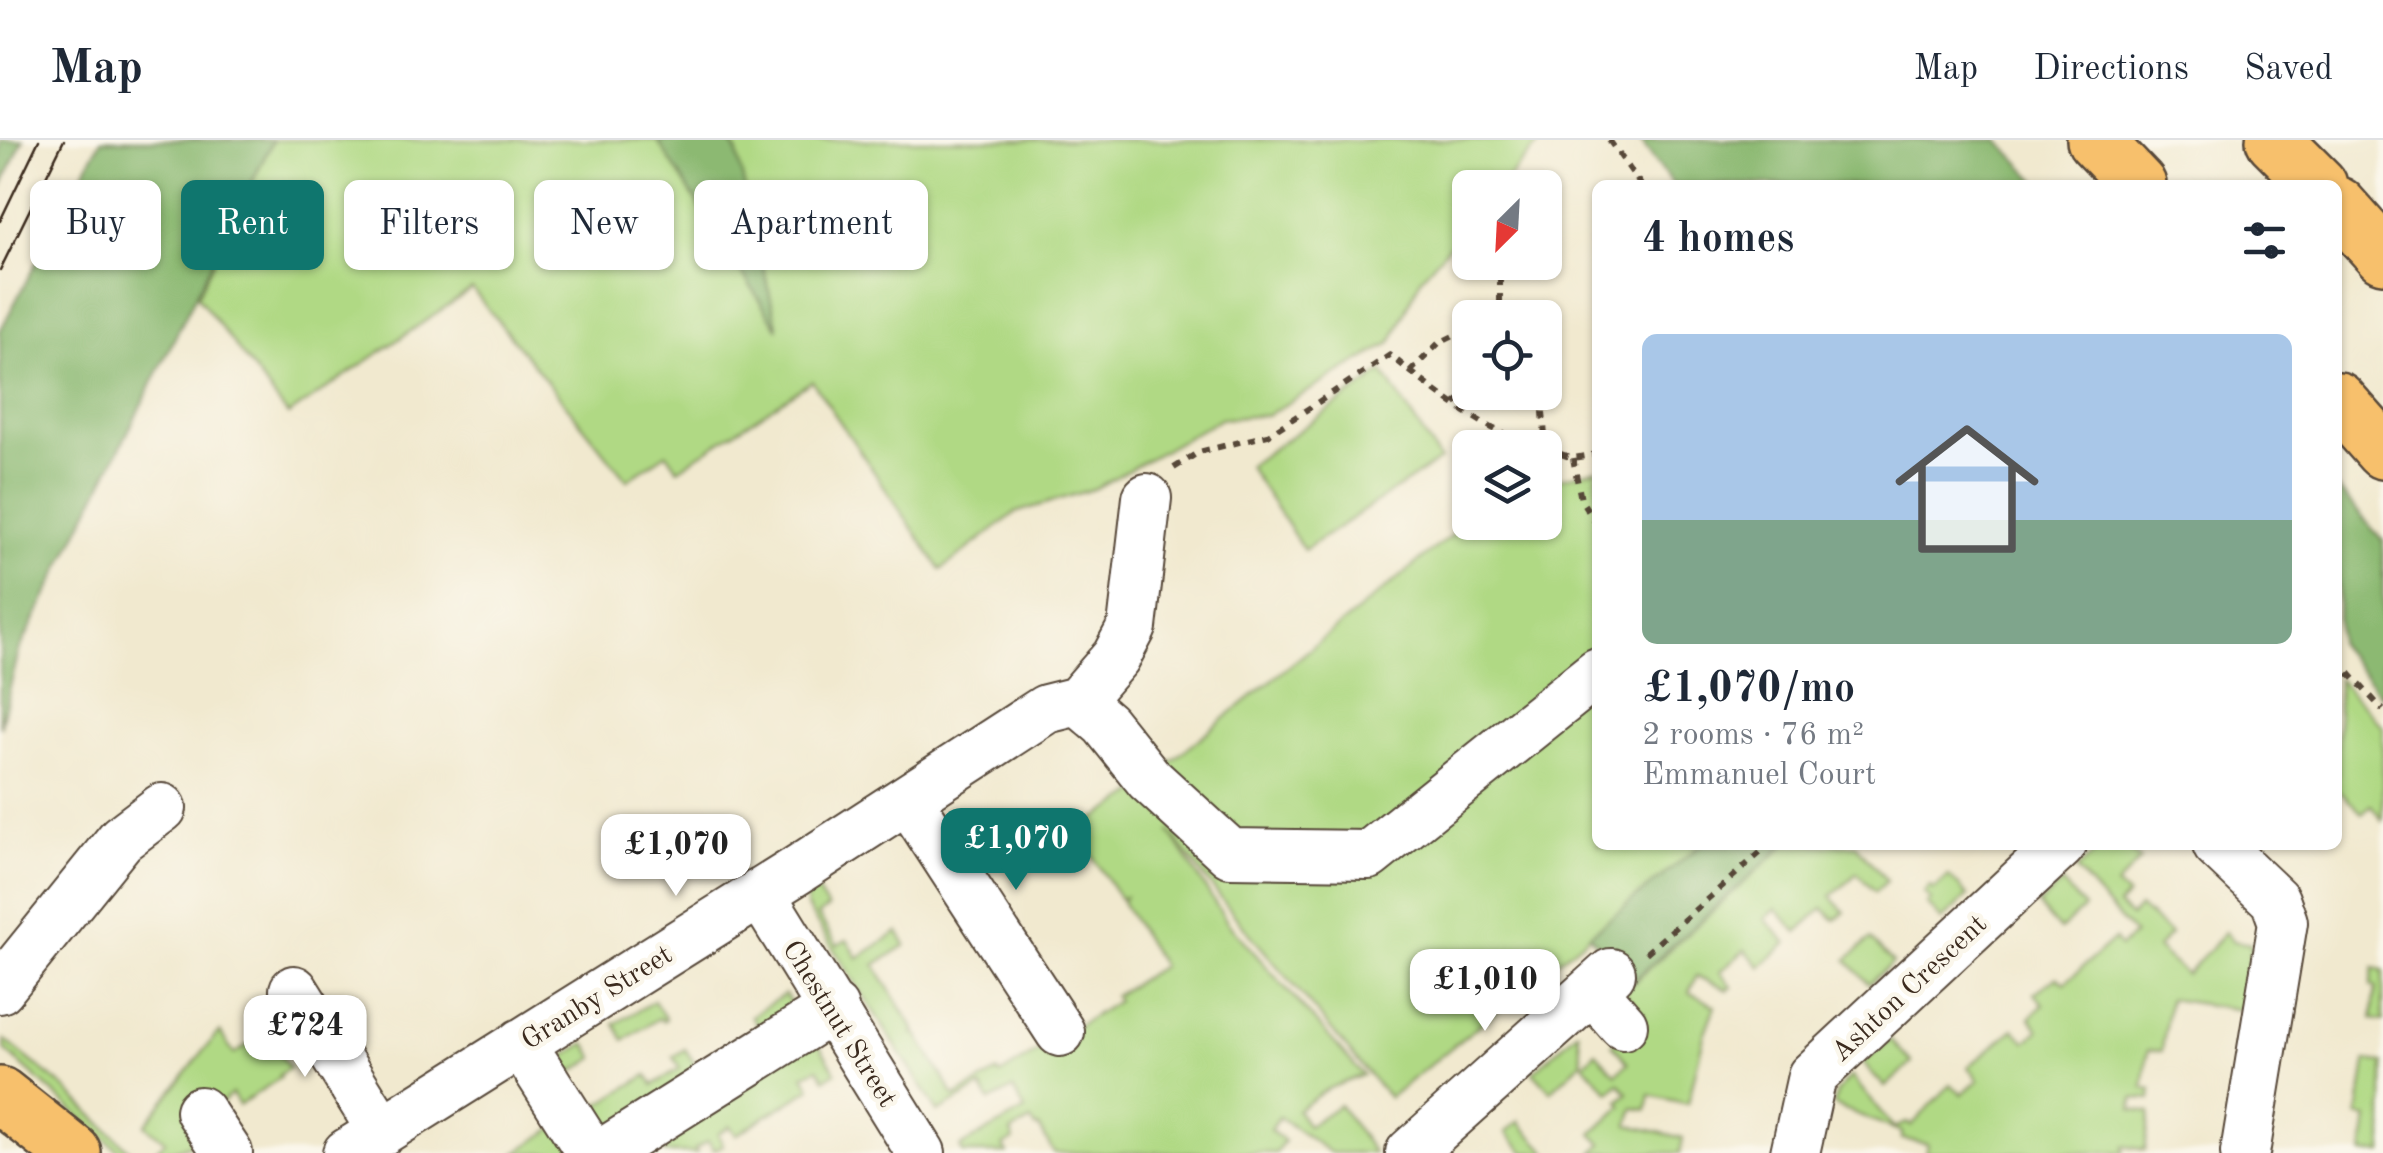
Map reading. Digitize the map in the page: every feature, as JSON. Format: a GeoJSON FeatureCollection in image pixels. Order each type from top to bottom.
{"type":"FeatureCollection","features":[{"type":"Feature","properties":{"kind":"main road"},"geometry":{"type":"LineString","coordinates":[[2095,140],[2133,180]]}},
{"type":"Feature","properties":{"kind":"main road"},"geometry":{"type":"LineString","coordinates":[[2274,140],[2314,180]]}},
{"type":"Feature","properties":{"kind":"main road"},"geometry":{"type":"LineString","coordinates":[[2342,203],[2383,232]]}},
{"type":"Feature","properties":{"kind":"main road"},"geometry":{"type":"LineString","coordinates":[[2342,210],[2383,255]]}},
{"type":"Feature","properties":{"kind":"main road"},"geometry":{"type":"LineString","coordinates":[[2342,404],[2383,450]]}},
{"type":"Feature","properties":{"kind":"main road"},"geometry":{"type":"LineString","coordinates":[[0,1094],[73,1153]]}},
{"type":"Feature","properties":{"kind":"street","name":"Granby Street"},"geometry":{"type":"LineString","coordinates":[[364,1142],[1062,705],[1116,657],[1132,627],[1147,498]]}},
{"type":"Feature","properties":{"kind":"street"},"geometry":{"type":"LineString","coordinates":[[1062,705],[1105,724],[1149,779],[1230,852],[1369,856],[1592,677]]}},
{"type":"Feature","properties":{"kind":"street"},"geometry":{"type":"LineString","coordinates":[[908,799],[1060,1032]]}},
{"type":"Feature","properties":{"kind":"street"},"geometry":{"type":"LineString","coordinates":[[0,989],[121,838],[162,808]]}},
{"type":"Feature","properties":{"kind":"street","name":"Ashton Crescent"},"geometry":{"type":"LineString","coordinates":[[1796,1153],[1812,1076],[2057,850]]}},
{"type":"Feature","properties":{"kind":"street"},"geometry":{"type":"LineString","coordinates":[[2223,850],[2275,900],[2283,922],[2245,1153]]}},
{"type":"Feature","properties":{"kind":"street","name":"Chestnut Street"},"geometry":{"type":"LineString","coordinates":[[760,893],[834,1008],[910,1149]]}},
{"type":"Feature","properties":{"kind":"street"},"geometry":{"type":"LineString","coordinates":[[1410,1153],[1602,982],[1624,1026]]}},
{"type":"Feature","properties":{"kind":"street"},"geometry":{"type":"LineString","coordinates":[[294,990],[364,1142]]}},
{"type":"Feature","properties":{"kind":"street"},"geometry":{"type":"LineString","coordinates":[[603,1153],[834,1008]]}},
{"type":"Feature","properties":{"kind":"street"},"geometry":{"type":"LineString","coordinates":[[522,1043],[591,1153]]}},
{"type":"Feature","properties":{"kind":"street"},"geometry":{"type":"LineString","coordinates":[[200,1111],[228,1153]]}},
{"type":"Feature","properties":{"kind":"path"},"geometry":{"type":"LineString","coordinates":[[1609,140],[1637,180]]}},
{"type":"Feature","properties":{"kind":"path"},"geometry":{"type":"LineString","coordinates":[[1410,372],[1438,343],[1452,336]]}},
{"type":"Feature","properties":{"kind":"path"},"geometry":{"type":"LineString","coordinates":[[1147,498],[1163,476],[1199,452],[1268,435],[1390,356],[1452,402]]}},
{"type":"Feature","properties":{"kind":"path"},"geometry":{"type":"LineString","coordinates":[[1464,410],[1496,430]]}},
{"type":"Feature","properties":{"kind":"path"},"geometry":{"type":"LineString","coordinates":[[1562,455],[1572,458],[1592,455]]}},
{"type":"Feature","properties":{"kind":"path"},"geometry":{"type":"LineString","coordinates":[[1572,458],[1581,500],[1592,517]]}},
{"type":"Feature","properties":{"kind":"path"},"geometry":{"type":"LineString","coordinates":[[2342,666],[2383,710]]}},
{"type":"Feature","properties":{"kind":"path"},"geometry":{"type":"LineString","coordinates":[[1602,982],[1620,975],[1763,850]]}},
{"type":"Feature","properties":{"kind":"green space"},"geometry":{"type":"Polygon","coordinates":[[[0,140],[23,140],[0,190],[0,140]]]}},
{"type":"Feature","properties":{"kind":"green space"},"geometry":{"type":"Polygon","coordinates":[[[101,140],[273,140],[253,180],[181,180],[181,270],[208,270],[19,651],[0,728],[0,331],[32,270],[161,270],[161,180],[80,180],[101,140]]]}},
{"type":"Feature","properties":{"kind":"green space"},"geometry":{"type":"Polygon","coordinates":[[[273,140],[658,140],[736,150],[728,140],[1542,140],[1515,170],[1452,170],[1452,243],[1421,278],[1391,343],[1267,415],[1220,419],[1096,488],[1015,513],[941,570],[812,381],[678,469],[667,453],[627,480],[472,289],[288,415],[197,296],[210,270],[324,270],[324,180],[254,180],[273,140]]]}},
{"type":"Feature","properties":{"kind":"green space"},"geometry":{"type":"Polygon","coordinates":[[[657,140],[728,140],[736,150],[743,180],[694,180],[694,198],[657,140]]]}},
{"type":"Feature","properties":{"kind":"green space"},"geometry":{"type":"Polygon","coordinates":[[[1640,140],[1998,140],[2036,180],[1669,180],[1640,140]]]}},
{"type":"Feature","properties":{"kind":"green space"},"geometry":{"type":"Polygon","coordinates":[[[740,270],[764,270],[778,329],[740,270]]]}},
{"type":"Feature","properties":{"kind":"green space"},"geometry":{"type":"Polygon","coordinates":[[[1383,372],[1440,460],[1304,550],[1248,466],[1383,372]]]}},
{"type":"Feature","properties":{"kind":"green space"},"geometry":{"type":"Polygon","coordinates":[[[1592,470],[1592,850],[1695,850],[1389,1098],[1234,915],[1169,831],[1227,922],[1363,1075],[1327,1089],[1297,1110],[1308,1126],[1339,1105],[1374,1153],[1331,1153],[1279,1117],[1270,1130],[1284,1141],[1276,1153],[1054,1153],[1031,1121],[1011,1132],[1014,1140],[1003,1146],[1007,1153],[963,1153],[960,1147],[1025,1110],[1013,1089],[990,1101],[981,1087],[938,1112],[806,906],[807,895],[816,889],[828,908],[818,915],[837,945],[847,940],[858,958],[898,932],[906,945],[875,965],[914,1029],[913,1034],[916,1033],[955,1097],[997,1072],[1000,1075],[1117,1001],[1114,996],[1162,966],[1122,902],[1125,897],[1120,899],[1079,836],[1074,838],[1071,834],[1139,791],[1452,535],[1452,540],[1562,540],[1562,478],[1592,470]]]}},
{"type":"Feature","properties":{"kind":"green space"},"geometry":{"type":"Polygon","coordinates":[[[2342,494],[2383,541],[2383,697],[2342,649],[2342,494]]]}},
{"type":"Feature","properties":{"kind":"green space"},"geometry":{"type":"Polygon","coordinates":[[[2342,683],[2383,727],[2382,820],[2371,805],[2362,813],[2342,794],[2342,683]]]}},
{"type":"Feature","properties":{"kind":"green space"},"geometry":{"type":"Polygon","coordinates":[[[1695,850],[1779,850],[1633,981],[1589,935],[1695,850]]]}},
{"type":"Feature","properties":{"kind":"green space"},"geometry":{"type":"Polygon","coordinates":[[[1779,850],[1860,850],[1887,881],[1875,892],[1857,873],[1831,897],[1845,912],[1835,920],[1823,908],[1797,932],[1776,909],[1765,919],[1787,943],[1761,967],[1745,950],[1720,972],[1732,987],[1728,990],[1697,976],[1689,992],[1715,1006],[1688,1104],[1650,1095],[1647,1110],[1633,1108],[1629,1125],[1683,1138],[1680,1153],[1593,1153],[1602,1144],[1592,1134],[1622,1106],[1619,1101],[1628,1093],[1619,1083],[1609,1092],[1584,1064],[1596,1052],[1616,1074],[1628,1063],[1612,1044],[1644,1014],[1623,992],[1779,850]]]}},
{"type":"Feature","properties":{"kind":"green space"},"geometry":{"type":"Polygon","coordinates":[[[2098,850],[2129,850],[2140,860],[2116,886],[2127,896],[2118,906],[2131,917],[2139,907],[2170,934],[2157,948],[2186,975],[2225,932],[2233,941],[2251,944],[2242,1010],[2169,999],[2162,1051],[2148,1050],[2143,1088],[2152,1090],[2151,1099],[2133,1098],[2132,1109],[2150,1112],[2145,1150],[2124,1146],[2123,1153],[1926,1153],[1928,1144],[1902,1139],[1902,1132],[1834,1105],[1837,1092],[1851,1076],[1894,1128],[1907,1123],[1911,1126],[1951,1084],[1962,1095],[1979,1080],[1968,1067],[2014,1029],[2026,1042],[2039,1030],[2030,1018],[2044,1004],[2034,993],[2057,977],[2065,983],[2114,939],[2120,947],[2134,935],[2076,870],[2098,850]]]}},
{"type":"Feature","properties":{"kind":"green space"},"geometry":{"type":"Polygon","coordinates":[[[1949,876],[1968,896],[1942,920],[1927,904],[1931,900],[1924,893],[1930,886],[1934,890],[1949,876]]]}},
{"type":"Feature","properties":{"kind":"green space"},"geometry":{"type":"Polygon","coordinates":[[[2062,883],[2084,908],[2060,930],[2038,905],[2062,883]]]}},
{"type":"Feature","properties":{"kind":"green space"},"geometry":{"type":"Polygon","coordinates":[[[1870,939],[1893,963],[1869,984],[1847,960],[1870,939]]]}},
{"type":"Feature","properties":{"kind":"green space"},"geometry":{"type":"Polygon","coordinates":[[[2374,968],[2383,970],[2383,1021],[2372,1019],[2374,968]]]}},
{"type":"Feature","properties":{"kind":"green space"},"geometry":{"type":"Polygon","coordinates":[[[785,994],[800,1018],[766,1039],[751,1016],[785,994]]]}},
{"type":"Feature","properties":{"kind":"green space"},"geometry":{"type":"Polygon","coordinates":[[[654,1001],[666,1019],[659,1018],[624,1040],[615,1024],[654,1001]]]}},
{"type":"Feature","properties":{"kind":"green space"},"geometry":{"type":"Polygon","coordinates":[[[281,1024],[292,1041],[278,1051],[289,1068],[280,1078],[239,1105],[232,1094],[205,1133],[194,1142],[153,1153],[165,1141],[145,1125],[216,1035],[220,1032],[234,1054],[281,1024]]]}},
{"type":"Feature","properties":{"kind":"green space"},"geometry":{"type":"Polygon","coordinates":[[[1578,1031],[1582,1062],[1551,1091],[1533,1072],[1578,1031]]]}},
{"type":"Feature","properties":{"kind":"green space"},"geometry":{"type":"Polygon","coordinates":[[[813,1035],[836,1072],[825,1079],[818,1068],[804,1075],[811,1088],[736,1135],[730,1126],[718,1134],[723,1145],[714,1150],[708,1141],[695,1149],[697,1153],[665,1153],[654,1135],[813,1035]]]}},
{"type":"Feature","properties":{"kind":"green space"},"geometry":{"type":"Polygon","coordinates":[[[1890,1039],[1912,1063],[1885,1087],[1863,1063],[1890,1039]]]}},
{"type":"Feature","properties":{"kind":"green space"},"geometry":{"type":"Polygon","coordinates":[[[5,1040],[66,1089],[132,1153],[121,1153],[5,1050],[5,1040]]]}},
{"type":"Feature","properties":{"kind":"green space"},"geometry":{"type":"Polygon","coordinates":[[[586,1043],[595,1058],[564,1077],[587,1112],[647,1075],[653,1085],[680,1068],[673,1057],[685,1049],[704,1078],[597,1146],[547,1067],[586,1043]]]}},
{"type":"Feature","properties":{"kind":"green space"},"geometry":{"type":"Polygon","coordinates":[[[2366,1061],[2383,1063],[2383,1153],[2363,1153],[2368,1118],[2358,1116],[2366,1061]]]}},
{"type":"Feature","properties":{"kind":"green space"},"geometry":{"type":"Polygon","coordinates":[[[1519,1121],[1548,1153],[1525,1153],[1506,1132],[1519,1121]]]}},
{"type":"Feature","properties":{"kind":"green space"},"geometry":{"type":"Polygon","coordinates":[[[563,1122],[581,1153],[516,1153],[563,1122]]]}},
{"type":"Feature","properties":{"kind":"tram line"},"geometry":{"type":"LineString","coordinates":[[0,221],[39,140]]}},
{"type":"Feature","properties":{"kind":"tram line"},"geometry":{"type":"LineString","coordinates":[[0,270],[64,140]]}}]}
